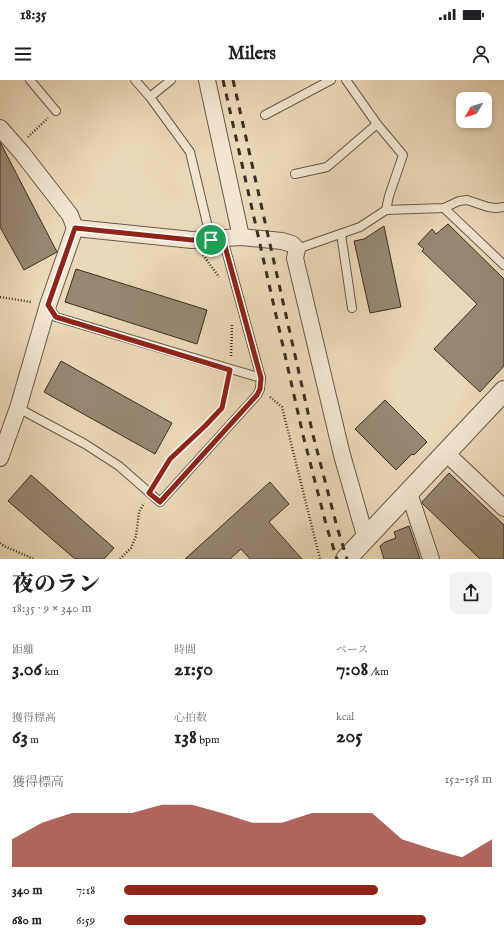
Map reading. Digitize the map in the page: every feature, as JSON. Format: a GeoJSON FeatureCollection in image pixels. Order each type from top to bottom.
{"type":"FeatureCollection","features":[{"type":"Feature","properties":{"kind":"street"},"geometry":{"type":"LineString","coordinates":[[207,80],[241,236]]}},
{"type":"Feature","properties":{"kind":"street"},"geometry":{"type":"LineString","coordinates":[[0,128],[70,215],[75,228],[48,305],[18,408],[0,458]]}},
{"type":"Feature","properties":{"kind":"street"},"geometry":{"type":"LineString","coordinates":[[75,228],[192,240],[241,236],[282,240],[292,244],[297,250],[294,258],[342,455],[366,539]]}},
{"type":"Feature","properties":{"kind":"street"},"geometry":{"type":"LineString","coordinates":[[346,559],[504,391]]}},
{"type":"Feature","properties":{"kind":"street"},"geometry":{"type":"LineString","coordinates":[[446,453],[504,508]]}},
{"type":"Feature","properties":{"kind":"street"},"geometry":{"type":"LineString","coordinates":[[409,493],[431,559]]}},
{"type":"Feature","properties":{"kind":"lane"},"geometry":{"type":"LineString","coordinates":[[30,80],[56,111]]}},
{"type":"Feature","properties":{"kind":"lane"},"geometry":{"type":"LineString","coordinates":[[18,408],[85,444],[119,466],[160,502],[257,395],[260,389],[261,378],[190,152],[150,97],[135,80]]}},
{"type":"Feature","properties":{"kind":"lane"},"geometry":{"type":"LineString","coordinates":[[150,97],[171,80]]}},
{"type":"Feature","properties":{"kind":"lane"},"geometry":{"type":"LineString","coordinates":[[266,115],[331,80]]}},
{"type":"Feature","properties":{"kind":"lane"},"geometry":{"type":"LineString","coordinates":[[346,80],[377,124],[403,155],[389,196],[386,210]]}},
{"type":"Feature","properties":{"kind":"lane"},"geometry":{"type":"LineString","coordinates":[[295,174],[327,167],[377,124]]}},
{"type":"Feature","properties":{"kind":"lane"},"geometry":{"type":"LineString","coordinates":[[297,250],[360,227],[386,210],[444,208],[459,201],[467,200],[488,207],[504,207]]}},
{"type":"Feature","properties":{"kind":"lane"},"geometry":{"type":"LineString","coordinates":[[444,208],[504,265]]}},
{"type":"Feature","properties":{"kind":"lane"},"geometry":{"type":"LineString","coordinates":[[341,234],[352,308]]}},
{"type":"Feature","properties":{"kind":"lane"},"geometry":{"type":"LineString","coordinates":[[48,305],[56,317],[261,378]]}},
{"type":"Feature","properties":{"kind":"path"},"geometry":{"type":"LineString","coordinates":[[16,147],[56,111]]}},
{"type":"Feature","properties":{"kind":"path"},"geometry":{"type":"LineString","coordinates":[[192,240],[222,281]]}},
{"type":"Feature","properties":{"kind":"path"},"geometry":{"type":"LineString","coordinates":[[0,297],[48,305]]}},
{"type":"Feature","properties":{"kind":"path"},"geometry":{"type":"LineString","coordinates":[[120,559],[131,548],[136,536],[139,512],[170,459],[222,408],[230,370],[232,322]]}},
{"type":"Feature","properties":{"kind":"path"},"geometry":{"type":"LineString","coordinates":[[260,389],[282,407],[320,559]]}},
{"type":"Feature","properties":{"kind":"path"},"geometry":{"type":"LineString","coordinates":[[0,543],[34,559]]}},
{"type":"Feature","properties":{"kind":"building"},"geometry":{"type":"Polygon","coordinates":[[[0,142],[57,252],[24,270],[0,227],[0,142]]]}},
{"type":"Feature","properties":{"kind":"building"},"geometry":{"type":"Polygon","coordinates":[[[448,224],[504,279],[504,366],[480,392],[434,349],[477,304],[422,251],[424,249],[418,244],[432,229],[436,234],[448,224]]]}},
{"type":"Feature","properties":{"kind":"building"},"geometry":{"type":"Polygon","coordinates":[[[384,226],[401,307],[370,313],[354,241],[364,239],[384,226]]]}},
{"type":"Feature","properties":{"kind":"building"},"geometry":{"type":"Polygon","coordinates":[[[76,269],[207,310],[197,344],[65,302],[76,269]]]}},
{"type":"Feature","properties":{"kind":"building"},"geometry":{"type":"Polygon","coordinates":[[[61,361],[172,423],[155,454],[44,392],[61,361]]]}},
{"type":"Feature","properties":{"kind":"building"},"geometry":{"type":"Polygon","coordinates":[[[385,400],[427,442],[396,470],[355,429],[385,400]]]}},
{"type":"Feature","properties":{"kind":"building"},"geometry":{"type":"Polygon","coordinates":[[[449,473],[504,525],[504,559],[480,559],[423,504],[422,502],[449,473]]]}},
{"type":"Feature","properties":{"kind":"building"},"geometry":{"type":"Polygon","coordinates":[[[31,475],[114,548],[104,559],[75,559],[8,501],[31,475]]]}},
{"type":"Feature","properties":{"kind":"building"},"geometry":{"type":"Polygon","coordinates":[[[270,482],[289,504],[269,522],[302,559],[250,559],[241,549],[230,559],[185,559],[270,482]]]}},
{"type":"Feature","properties":{"kind":"building"},"geometry":{"type":"Polygon","coordinates":[[[409,526],[420,559],[384,559],[380,546],[385,542],[396,538],[394,532],[409,526]]]}},
{"type":"Feature","properties":{"kind":"railway"},"geometry":{"type":"LineString","coordinates":[[223,80],[303,435],[327,528],[337,559]]}},
{"type":"Feature","properties":{"kind":"railway"},"geometry":{"type":"LineString","coordinates":[[233,80],[313,435],[347,559]]}},
{"type":"Feature","properties":{"kind":"route"},"geometry":{"type":"LineString","coordinates":[[75,228],[192,240],[211,240],[223,239],[261,378],[260,389],[257,395],[160,502],[149,493],[170,459],[222,408],[230,370],[56,317],[48,305],[75,228]]}}]}
